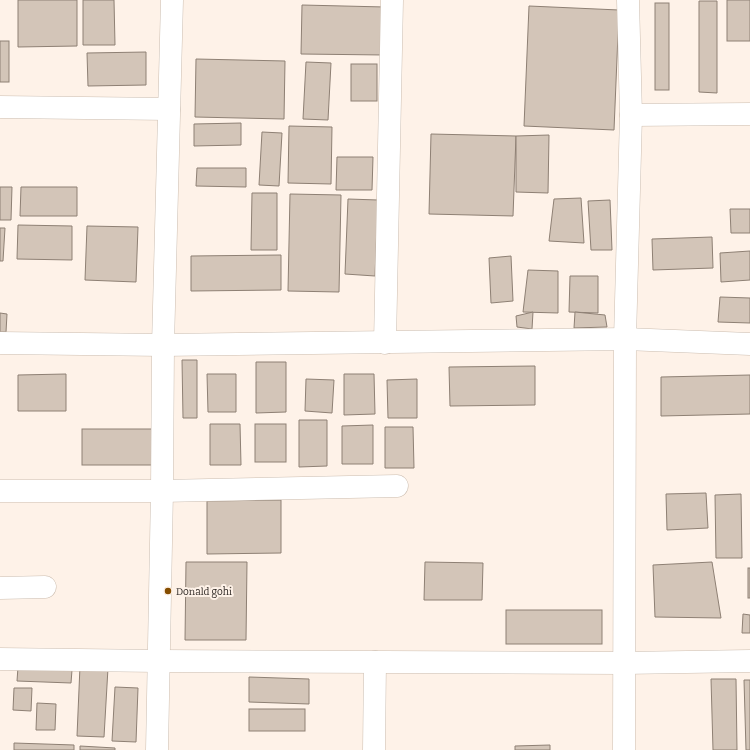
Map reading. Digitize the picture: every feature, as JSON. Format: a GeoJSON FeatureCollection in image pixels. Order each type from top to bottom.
{"type":"FeatureCollection","features":[{"type":"Feature","properties":{"kind":"street"},"geometry":{"type":"LineString","coordinates":[[157,750],[163,345],[172,0]]}},
{"type":"Feature","properties":{"kind":"street"},"geometry":{"type":"LineString","coordinates":[[384,343],[392,0]]}},
{"type":"Feature","properties":{"kind":"street"},"geometry":{"type":"LineString","coordinates":[[624,750],[625,339],[631,115],[628,0]]}},
{"type":"Feature","properties":{"kind":"street"},"geometry":{"type":"LineString","coordinates":[[0,107],[169,109]]}},
{"type":"Feature","properties":{"kind":"street"},"geometry":{"type":"LineString","coordinates":[[631,115],[750,114]]}},
{"type":"Feature","properties":{"kind":"street"},"geometry":{"type":"LineString","coordinates":[[0,343],[163,345],[625,339],[750,344]]}},
{"type":"Feature","properties":{"kind":"street"},"geometry":{"type":"LineString","coordinates":[[0,491],[162,491],[397,486]]}},
{"type":"Feature","properties":{"kind":"street"},"geometry":{"type":"LineString","coordinates":[[0,588],[45,587]]}},
{"type":"Feature","properties":{"kind":"street"},"geometry":{"type":"LineString","coordinates":[[0,659],[624,663],[750,661]]}},
{"type":"Feature","properties":{"kind":"street"},"geometry":{"type":"LineString","coordinates":[[374,750],[375,662]]}},
{"type":"Feature","properties":{"kind":"building"},"geometry":{"type":"Polygon","coordinates":[[[18,0],[77,0],[77,46],[18,47],[18,0]]]}},
{"type":"Feature","properties":{"kind":"building"},"geometry":{"type":"Polygon","coordinates":[[[83,0],[114,0],[115,45],[83,45],[83,0]]]}},
{"type":"Feature","properties":{"kind":"building"},"geometry":{"type":"Polygon","coordinates":[[[727,0],[750,0],[750,41],[727,41],[727,0]]]}},
{"type":"Feature","properties":{"kind":"building"},"geometry":{"type":"Polygon","coordinates":[[[699,1],[717,1],[717,93],[699,92],[699,1]]]}},
{"type":"Feature","properties":{"kind":"building"},"geometry":{"type":"Polygon","coordinates":[[[655,3],[669,3],[669,90],[655,90],[655,3]]]}},
{"type":"Feature","properties":{"kind":"building"},"geometry":{"type":"Polygon","coordinates":[[[302,5],[385,7],[384,55],[301,54],[302,5]]]}},
{"type":"Feature","properties":{"kind":"building"},"geometry":{"type":"Polygon","coordinates":[[[529,6],[619,10],[614,130],[524,126],[529,6]]]}},
{"type":"Feature","properties":{"kind":"building"},"geometry":{"type":"Polygon","coordinates":[[[0,41],[9,41],[9,82],[0,82],[0,41]]]}},
{"type":"Feature","properties":{"kind":"building"},"geometry":{"type":"Polygon","coordinates":[[[146,52],[146,85],[88,86],[87,53],[146,52]]]}},
{"type":"Feature","properties":{"kind":"building"},"geometry":{"type":"Polygon","coordinates":[[[196,59],[285,61],[284,119],[195,117],[196,59]]]}},
{"type":"Feature","properties":{"kind":"building"},"geometry":{"type":"Polygon","coordinates":[[[306,62],[331,63],[328,120],[303,119],[306,62]]]}},
{"type":"Feature","properties":{"kind":"building"},"geometry":{"type":"Polygon","coordinates":[[[351,64],[377,64],[377,101],[351,101],[351,64]]]}},
{"type":"Feature","properties":{"kind":"building"},"geometry":{"type":"Polygon","coordinates":[[[241,123],[241,145],[194,146],[194,124],[241,123]]]}},
{"type":"Feature","properties":{"kind":"building"},"geometry":{"type":"Polygon","coordinates":[[[289,126],[332,127],[331,184],[288,183],[289,126]]]}},
{"type":"Feature","properties":{"kind":"building"},"geometry":{"type":"Polygon","coordinates":[[[262,132],[282,133],[279,186],[259,185],[262,132]]]}},
{"type":"Feature","properties":{"kind":"building"},"geometry":{"type":"Polygon","coordinates":[[[431,134],[516,136],[513,216],[429,214],[431,134]]]}},
{"type":"Feature","properties":{"kind":"building"},"geometry":{"type":"Polygon","coordinates":[[[549,135],[548,193],[516,192],[516,136],[549,135]]]}},
{"type":"Feature","properties":{"kind":"building"},"geometry":{"type":"Polygon","coordinates":[[[337,157],[373,157],[372,190],[336,190],[337,157]]]}},
{"type":"Feature","properties":{"kind":"building"},"geometry":{"type":"Polygon","coordinates":[[[197,168],[246,168],[246,187],[196,186],[197,168]]]}},
{"type":"Feature","properties":{"kind":"building"},"geometry":{"type":"Polygon","coordinates":[[[0,187],[12,187],[11,220],[0,220],[0,187]]]}},
{"type":"Feature","properties":{"kind":"building"},"geometry":{"type":"Polygon","coordinates":[[[21,187],[77,187],[77,216],[20,216],[21,187]]]}},
{"type":"Feature","properties":{"kind":"building"},"geometry":{"type":"Polygon","coordinates":[[[252,193],[277,193],[277,250],[251,250],[252,193]]]}},
{"type":"Feature","properties":{"kind":"building"},"geometry":{"type":"Polygon","coordinates":[[[290,194],[341,195],[339,292],[288,291],[290,194]]]}},
{"type":"Feature","properties":{"kind":"building"},"geometry":{"type":"Polygon","coordinates":[[[581,198],[584,243],[549,241],[554,199],[581,198]]]}},
{"type":"Feature","properties":{"kind":"building"},"geometry":{"type":"Polygon","coordinates":[[[348,199],[378,200],[375,276],[345,274],[348,199]]]}},
{"type":"Feature","properties":{"kind":"building"},"geometry":{"type":"Polygon","coordinates":[[[610,200],[612,250],[591,250],[588,201],[610,200]]]}},
{"type":"Feature","properties":{"kind":"building"},"geometry":{"type":"Polygon","coordinates":[[[730,209],[750,209],[750,233],[731,233],[730,209]]]}},
{"type":"Feature","properties":{"kind":"building"},"geometry":{"type":"Polygon","coordinates":[[[18,225],[72,226],[72,260],[17,259],[18,225]]]}},
{"type":"Feature","properties":{"kind":"building"},"geometry":{"type":"Polygon","coordinates":[[[87,226],[138,227],[136,282],[85,280],[87,226]]]}},
{"type":"Feature","properties":{"kind":"building"},"geometry":{"type":"Polygon","coordinates":[[[0,228],[5,228],[3,261],[0,261],[0,228]]]}},
{"type":"Feature","properties":{"kind":"building"},"geometry":{"type":"Polygon","coordinates":[[[712,237],[713,268],[653,270],[652,239],[712,237]]]}},
{"type":"Feature","properties":{"kind":"building"},"geometry":{"type":"Polygon","coordinates":[[[750,251],[750,280],[721,282],[720,253],[750,251]]]}},
{"type":"Feature","properties":{"kind":"building"},"geometry":{"type":"Polygon","coordinates":[[[281,255],[281,290],[191,291],[191,256],[281,255]]]}},
{"type":"Feature","properties":{"kind":"building"},"geometry":{"type":"Polygon","coordinates":[[[511,256],[513,301],[491,303],[489,258],[511,256]]]}},
{"type":"Feature","properties":{"kind":"building"},"geometry":{"type":"Polygon","coordinates":[[[528,270],[558,271],[558,313],[523,312],[528,270]]]}},
{"type":"Feature","properties":{"kind":"building"},"geometry":{"type":"Polygon","coordinates":[[[570,276],[598,276],[598,313],[569,312],[570,276]]]}},
{"type":"Feature","properties":{"kind":"building"},"geometry":{"type":"Polygon","coordinates":[[[720,297],[750,298],[750,323],[718,322],[720,297]]]}},
{"type":"Feature","properties":{"kind":"building"},"geometry":{"type":"Polygon","coordinates":[[[533,312],[532,329],[517,327],[516,316],[533,312]]]}},
{"type":"Feature","properties":{"kind":"building"},"geometry":{"type":"Polygon","coordinates":[[[575,312],[605,315],[607,327],[574,328],[575,312]]]}},
{"type":"Feature","properties":{"kind":"building"},"geometry":{"type":"Polygon","coordinates":[[[0,313],[7,314],[6,332],[0,332],[0,313]]]}},
{"type":"Feature","properties":{"kind":"building"},"geometry":{"type":"Polygon","coordinates":[[[182,360],[197,360],[197,418],[183,418],[182,360]]]}},
{"type":"Feature","properties":{"kind":"building"},"geometry":{"type":"Polygon","coordinates":[[[256,362],[286,362],[286,412],[256,413],[256,362]]]}},
{"type":"Feature","properties":{"kind":"building"},"geometry":{"type":"Polygon","coordinates":[[[535,366],[535,405],[450,406],[449,367],[535,366]]]}},
{"type":"Feature","properties":{"kind":"building"},"geometry":{"type":"Polygon","coordinates":[[[66,374],[66,411],[18,411],[18,375],[66,374]]]}},
{"type":"Feature","properties":{"kind":"building"},"geometry":{"type":"Polygon","coordinates":[[[207,374],[236,374],[236,412],[208,412],[207,374]]]}},
{"type":"Feature","properties":{"kind":"building"},"geometry":{"type":"Polygon","coordinates":[[[344,374],[374,374],[375,414],[344,415],[344,374]]]}},
{"type":"Feature","properties":{"kind":"building"},"geometry":{"type":"Polygon","coordinates":[[[750,375],[750,414],[661,416],[661,377],[750,375]]]}},
{"type":"Feature","properties":{"kind":"building"},"geometry":{"type":"Polygon","coordinates":[[[306,379],[334,380],[332,413],[305,411],[306,379]]]}},
{"type":"Feature","properties":{"kind":"building"},"geometry":{"type":"Polygon","coordinates":[[[417,379],[417,418],[388,418],[387,380],[417,379]]]}},
{"type":"Feature","properties":{"kind":"building"},"geometry":{"type":"Polygon","coordinates":[[[299,420],[327,420],[327,466],[299,467],[299,420]]]}},
{"type":"Feature","properties":{"kind":"building"},"geometry":{"type":"Polygon","coordinates":[[[210,424],[240,424],[241,465],[210,465],[210,424]]]}},
{"type":"Feature","properties":{"kind":"building"},"geometry":{"type":"Polygon","coordinates":[[[255,424],[286,424],[286,462],[255,462],[255,424]]]}},
{"type":"Feature","properties":{"kind":"building"},"geometry":{"type":"Polygon","coordinates":[[[373,425],[373,464],[342,464],[342,426],[373,425]]]}},
{"type":"Feature","properties":{"kind":"building"},"geometry":{"type":"Polygon","coordinates":[[[385,427],[413,427],[414,468],[385,468],[385,427]]]}},
{"type":"Feature","properties":{"kind":"building"},"geometry":{"type":"Polygon","coordinates":[[[82,429],[152,429],[152,465],[82,465],[82,429]]]}},
{"type":"Feature","properties":{"kind":"building"},"geometry":{"type":"Polygon","coordinates":[[[706,493],[708,528],[667,530],[666,494],[706,493]]]}},
{"type":"Feature","properties":{"kind":"building"},"geometry":{"type":"Polygon","coordinates":[[[741,494],[742,558],[716,558],[715,495],[741,494]]]}},
{"type":"Feature","properties":{"kind":"building"},"geometry":{"type":"Polygon","coordinates":[[[281,500],[281,553],[207,554],[207,501],[281,500]]]}},
{"type":"Feature","properties":{"kind":"building"},"geometry":{"type":"Polygon","coordinates":[[[186,562],[247,562],[246,640],[185,640],[186,562]]]}},
{"type":"Feature","properties":{"kind":"building"},"geometry":{"type":"Polygon","coordinates":[[[425,562],[483,563],[482,600],[424,600],[425,562]]]}},
{"type":"Feature","properties":{"kind":"building"},"geometry":{"type":"Polygon","coordinates":[[[712,562],[721,618],[655,617],[653,565],[712,562]]]}},
{"type":"Feature","properties":{"kind":"building"},"geometry":{"type":"Polygon","coordinates":[[[748,568],[750,568],[750,598],[748,598],[748,568]]]}},
{"type":"Feature","properties":{"kind":"building"},"geometry":{"type":"Polygon","coordinates":[[[506,610],[602,610],[602,644],[506,644],[506,610]]]}},
{"type":"Feature","properties":{"kind":"building"},"geometry":{"type":"Polygon","coordinates":[[[743,614],[750,615],[750,633],[742,633],[743,614]]]}},
{"type":"Feature","properties":{"kind":"building"},"geometry":{"type":"Polygon","coordinates":[[[80,666],[108,668],[104,737],[77,736],[80,666]]]}},
{"type":"Feature","properties":{"kind":"building"},"geometry":{"type":"Polygon","coordinates":[[[18,667],[72,670],[71,683],[17,681],[18,667]]]}},
{"type":"Feature","properties":{"kind":"building"},"geometry":{"type":"Polygon","coordinates":[[[249,677],[309,679],[309,704],[249,702],[249,677]]]}},
{"type":"Feature","properties":{"kind":"building"},"geometry":{"type":"Polygon","coordinates":[[[711,679],[736,679],[737,750],[713,750],[711,679]]]}},
{"type":"Feature","properties":{"kind":"building"},"geometry":{"type":"Polygon","coordinates":[[[744,680],[750,680],[750,750],[746,750],[744,680]]]}},
{"type":"Feature","properties":{"kind":"building"},"geometry":{"type":"Polygon","coordinates":[[[115,687],[138,688],[136,742],[112,741],[115,687]]]}},
{"type":"Feature","properties":{"kind":"building"},"geometry":{"type":"Polygon","coordinates":[[[14,688],[32,688],[31,711],[13,710],[14,688]]]}},
{"type":"Feature","properties":{"kind":"building"},"geometry":{"type":"Polygon","coordinates":[[[37,703],[56,704],[55,730],[36,730],[37,703]]]}},
{"type":"Feature","properties":{"kind":"building"},"geometry":{"type":"Polygon","coordinates":[[[249,709],[305,709],[305,731],[249,731],[249,709]]]}},
{"type":"Feature","properties":{"kind":"building"},"geometry":{"type":"Polygon","coordinates":[[[14,743],[74,745],[74,750],[14,750],[14,743]]]}},
{"type":"Feature","properties":{"kind":"building"},"geometry":{"type":"Polygon","coordinates":[[[550,745],[550,750],[515,750],[515,746],[550,745]]]}},
{"type":"Feature","properties":{"kind":"building"},"geometry":{"type":"Polygon","coordinates":[[[80,746],[115,748],[115,750],[80,750],[80,746]]]}},
{"type":"Feature","properties":{"kind":"place","name":"Donald gohi"},"geometry":{"type":"Point","coordinates":[168,591]}}]}
